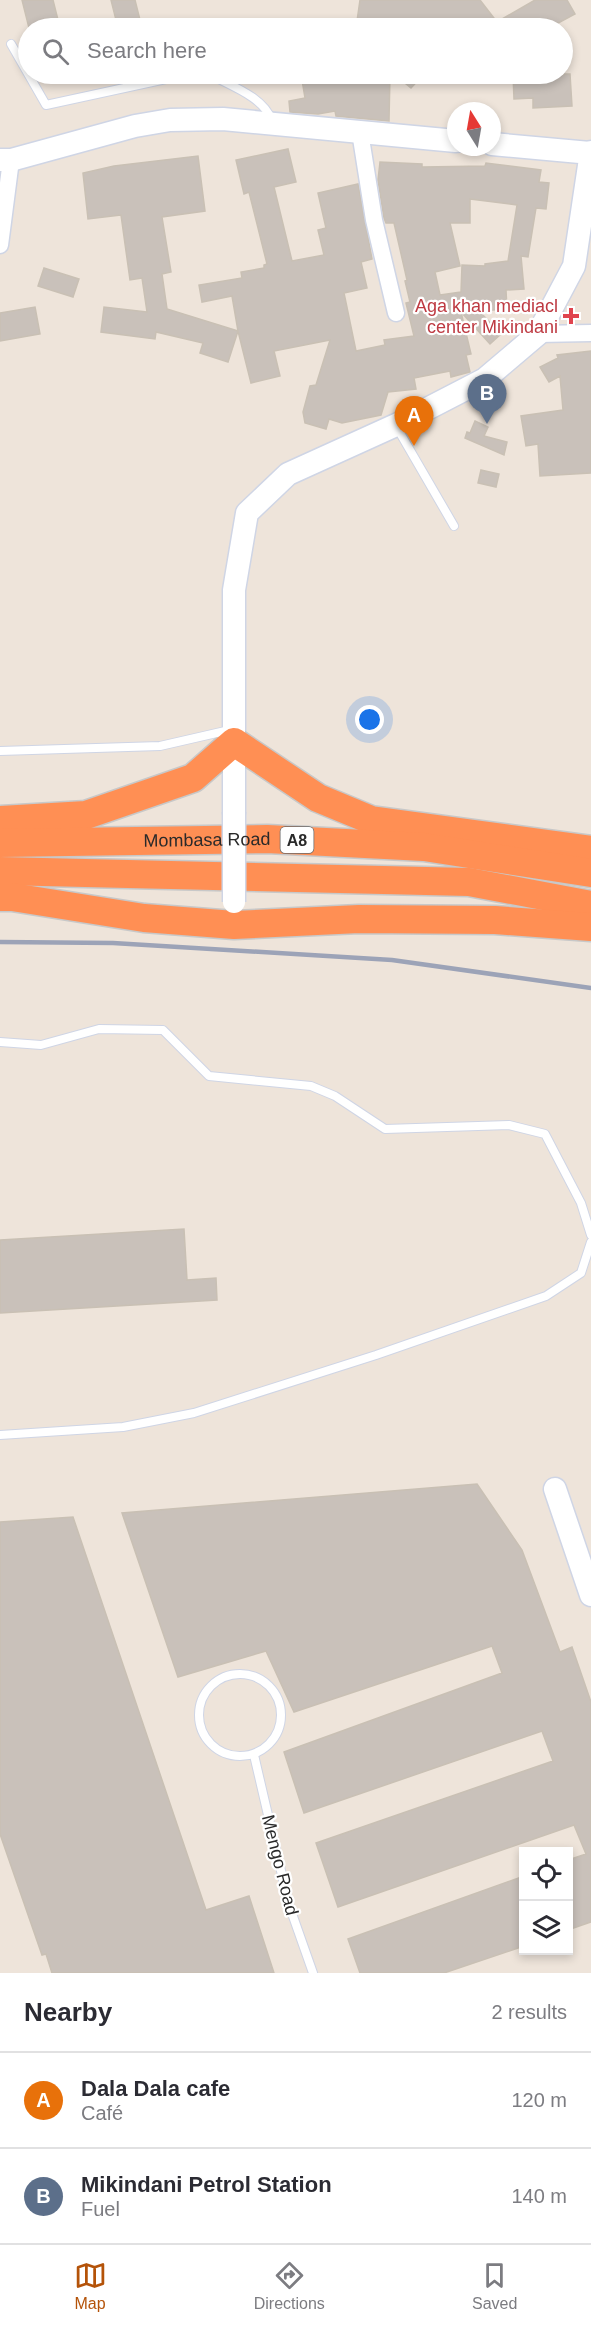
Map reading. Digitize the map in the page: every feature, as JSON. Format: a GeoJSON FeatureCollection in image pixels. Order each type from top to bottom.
{"type":"FeatureCollection","features":[{"type":"Feature","properties":{"kind":"highway"},"geometry":{"type":"LineString","coordinates":[[0,820],[86,815],[193,778],[234,735],[318,798],[370,820],[591,850]]}},
{"type":"Feature","properties":{"kind":"highway","name":"Mombasa Road"},"geometry":{"type":"LineString","coordinates":[[0,843],[278,839],[424,847],[591,873]]}},
{"type":"Feature","properties":{"kind":"highway","name":"Mombasa Road"},"geometry":{"type":"LineString","coordinates":[[0,871],[470,882],[591,904]]}},
{"type":"Feature","properties":{"kind":"highway"},"geometry":{"type":"LineString","coordinates":[[0,897],[144,918],[234,914],[359,919],[483,920],[591,927]]}},
{"type":"Feature","properties":{"kind":"street"},"geometry":{"type":"LineString","coordinates":[[0,245],[5,160],[135,126],[170,120],[223,119],[447,140]]}},
{"type":"Feature","properties":{"kind":"street"},"geometry":{"type":"LineString","coordinates":[[360,132],[374,220],[396,313]]}},
{"type":"Feature","properties":{"kind":"street"},"geometry":{"type":"LineString","coordinates":[[234,914],[234,590],[247,513],[288,474],[396,425],[485,379],[538,334],[574,266],[591,153],[501,145]]}},
{"type":"Feature","properties":{"kind":"street"},"geometry":{"type":"LineString","coordinates":[[538,334],[591,333]]}},
{"type":"Feature","properties":{"kind":"street"},"geometry":{"type":"LineString","coordinates":[[555,1490],[591,1595]]}},
{"type":"Feature","properties":{"kind":"lane"},"geometry":{"type":"LineString","coordinates":[[11,44],[18,56]]}},
{"type":"Feature","properties":{"kind":"lane"},"geometry":{"type":"LineString","coordinates":[[34,84],[46,105],[143,84]]}},
{"type":"Feature","properties":{"kind":"lane"},"geometry":{"type":"LineString","coordinates":[[228,84],[268,110],[273,124]]}},
{"type":"Feature","properties":{"kind":"lane"},"geometry":{"type":"LineString","coordinates":[[396,425],[454,526]]}},
{"type":"Feature","properties":{"kind":"lane"},"geometry":{"type":"LineString","coordinates":[[0,751],[160,746],[234,735]]}},
{"type":"Feature","properties":{"kind":"lane"},"geometry":{"type":"LineString","coordinates":[[0,1042],[41,1045],[99,1029],[163,1030],[209,1076],[311,1086],[335,1096],[385,1129],[509,1125],[545,1134],[581,1203],[591,1235]]}},
{"type":"Feature","properties":{"kind":"lane"},"geometry":{"type":"LineString","coordinates":[[0,1435],[123,1427],[194,1413],[376,1355],[546,1296],[581,1273],[591,1242]]}},
{"type":"Feature","properties":{"kind":"lane"},"geometry":{"type":"LineString","coordinates":[[230,1675],[251,1675],[264,1681],[274,1691],[280,1704],[282,1713],[277,1734],[273,1741],[254,1755],[239,1757],[225,1754],[210,1743],[202,1731],[199,1717],[204,1697],[217,1681],[230,1675]]}},
{"type":"Feature","properties":{"kind":"lane","name":"Mengo Road"},"geometry":{"type":"LineString","coordinates":[[254,1755],[289,1905],[313,1973]]}},
{"type":"Feature","properties":{"kind":"building"},"geometry":{"type":"Polygon","coordinates":[[[22,0],[53,0],[58,18],[26,18],[22,0]]]}},
{"type":"Feature","properties":{"kind":"building"},"geometry":{"type":"Polygon","coordinates":[[[111,0],[135,0],[140,18],[116,18],[111,0]]]}},
{"type":"Feature","properties":{"kind":"building"},"geometry":{"type":"Polygon","coordinates":[[[360,0],[480,0],[494,18],[357,18],[360,0]]]}},
{"type":"Feature","properties":{"kind":"building"},"geometry":{"type":"Polygon","coordinates":[[[535,0],[567,0],[575,14],[568,18],[504,18],[535,0]]]}},
{"type":"Feature","properties":{"kind":"building"},"geometry":{"type":"Polygon","coordinates":[[[303,84],[390,84],[389,121],[336,116],[335,111],[318,114],[290,112],[289,101],[305,98],[303,84]]]}},
{"type":"Feature","properties":{"kind":"building"},"geometry":{"type":"Polygon","coordinates":[[[513,84],[571,84],[572,106],[533,108],[533,98],[514,99],[513,84]]]}},
{"type":"Feature","properties":{"kind":"building"},"geometry":{"type":"Polygon","coordinates":[[[288,149],[296,182],[274,187],[292,261],[324,255],[318,230],[326,228],[318,193],[358,184],[372,259],[361,262],[367,288],[344,293],[356,351],[385,345],[384,340],[414,336],[406,303],[410,302],[405,281],[407,280],[394,223],[386,223],[384,218],[378,180],[380,162],[422,164],[422,167],[485,166],[486,163],[541,170],[539,182],[549,183],[546,209],[536,208],[528,257],[521,256],[524,289],[506,290],[507,309],[479,311],[501,334],[490,344],[461,312],[471,354],[466,355],[470,372],[451,377],[450,371],[414,378],[416,389],[388,392],[381,415],[342,423],[329,419],[326,429],[305,423],[303,412],[310,386],[316,385],[330,340],[274,351],[280,376],[251,383],[232,296],[202,302],[199,285],[242,278],[241,272],[264,268],[267,264],[249,192],[244,194],[236,160],[288,149]],[[470,199],[470,223],[450,223],[460,266],[435,272],[440,295],[461,292],[462,265],[485,266],[485,264],[508,261],[517,205],[470,199]]]}},
{"type":"Feature","properties":{"kind":"building"},"geometry":{"type":"Polygon","coordinates":[[[198,156],[205,211],[162,217],[171,272],[162,274],[167,309],[238,331],[228,362],[200,353],[203,343],[156,332],[155,339],[101,332],[104,307],[147,312],[142,278],[130,280],[121,215],[88,219],[83,173],[114,166],[198,156]]]}},
{"type":"Feature","properties":{"kind":"building"},"geometry":{"type":"Polygon","coordinates":[[[44,268],[79,279],[73,297],[38,286],[44,268]]]}},
{"type":"Feature","properties":{"kind":"building"},"geometry":{"type":"Polygon","coordinates":[[[35,307],[40,334],[0,341],[0,313],[35,307]]]}},
{"type":"Feature","properties":{"kind":"building"},"geometry":{"type":"Polygon","coordinates":[[[591,351],[591,473],[540,476],[538,444],[526,446],[521,416],[563,410],[560,376],[549,382],[540,367],[558,358],[557,355],[591,351]]]}},
{"type":"Feature","properties":{"kind":"building"},"geometry":{"type":"Polygon","coordinates":[[[475,421],[488,427],[484,436],[507,442],[504,455],[465,438],[475,421]]]}},
{"type":"Feature","properties":{"kind":"building"},"geometry":{"type":"Polygon","coordinates":[[[481,470],[499,474],[496,487],[478,483],[481,470]]]}},
{"type":"Feature","properties":{"kind":"building"},"geometry":{"type":"Polygon","coordinates":[[[184,1229],[187,1280],[216,1278],[217,1300],[0,1313],[0,1240],[184,1229]]]}},
{"type":"Feature","properties":{"kind":"building"},"geometry":{"type":"Polygon","coordinates":[[[477,1484],[522,1550],[560,1652],[572,1647],[591,1702],[591,1922],[573,1928],[573,1858],[586,1854],[574,1825],[338,1907],[316,1843],[553,1761],[542,1731],[304,1813],[284,1752],[502,1673],[492,1646],[294,1712],[266,1651],[178,1677],[122,1513],[477,1484]]]}},
{"type":"Feature","properties":{"kind":"building"},"geometry":{"type":"Polygon","coordinates":[[[73,1517],[206,1910],[249,1896],[274,1973],[52,1973],[46,1954],[42,1955],[0,1834],[0,1522],[73,1517]]]}},
{"type":"Feature","properties":{"kind":"building"},"geometry":{"type":"Polygon","coordinates":[[[519,1878],[519,1948],[444,1973],[360,1973],[348,1939],[519,1878]]]}},
{"type":"Feature","properties":{"kind":"railway"},"geometry":{"type":"LineString","coordinates":[[0,942],[113,943],[392,960],[591,988]]}},
{"type":"Feature","properties":{"kind":"place","name":"Aga khan mediacl center Mikindani"},"geometry":{"type":"Point","coordinates":[571,316]}},
{"type":"Feature","properties":{"kind":"place","name":"Mikindani Petrol Station"},"geometry":{"type":"Point","coordinates":[487,424]}},
{"type":"Feature","properties":{"kind":"place","name":"Dala Dala cafe"},"geometry":{"type":"Point","coordinates":[414,446]}}]}
